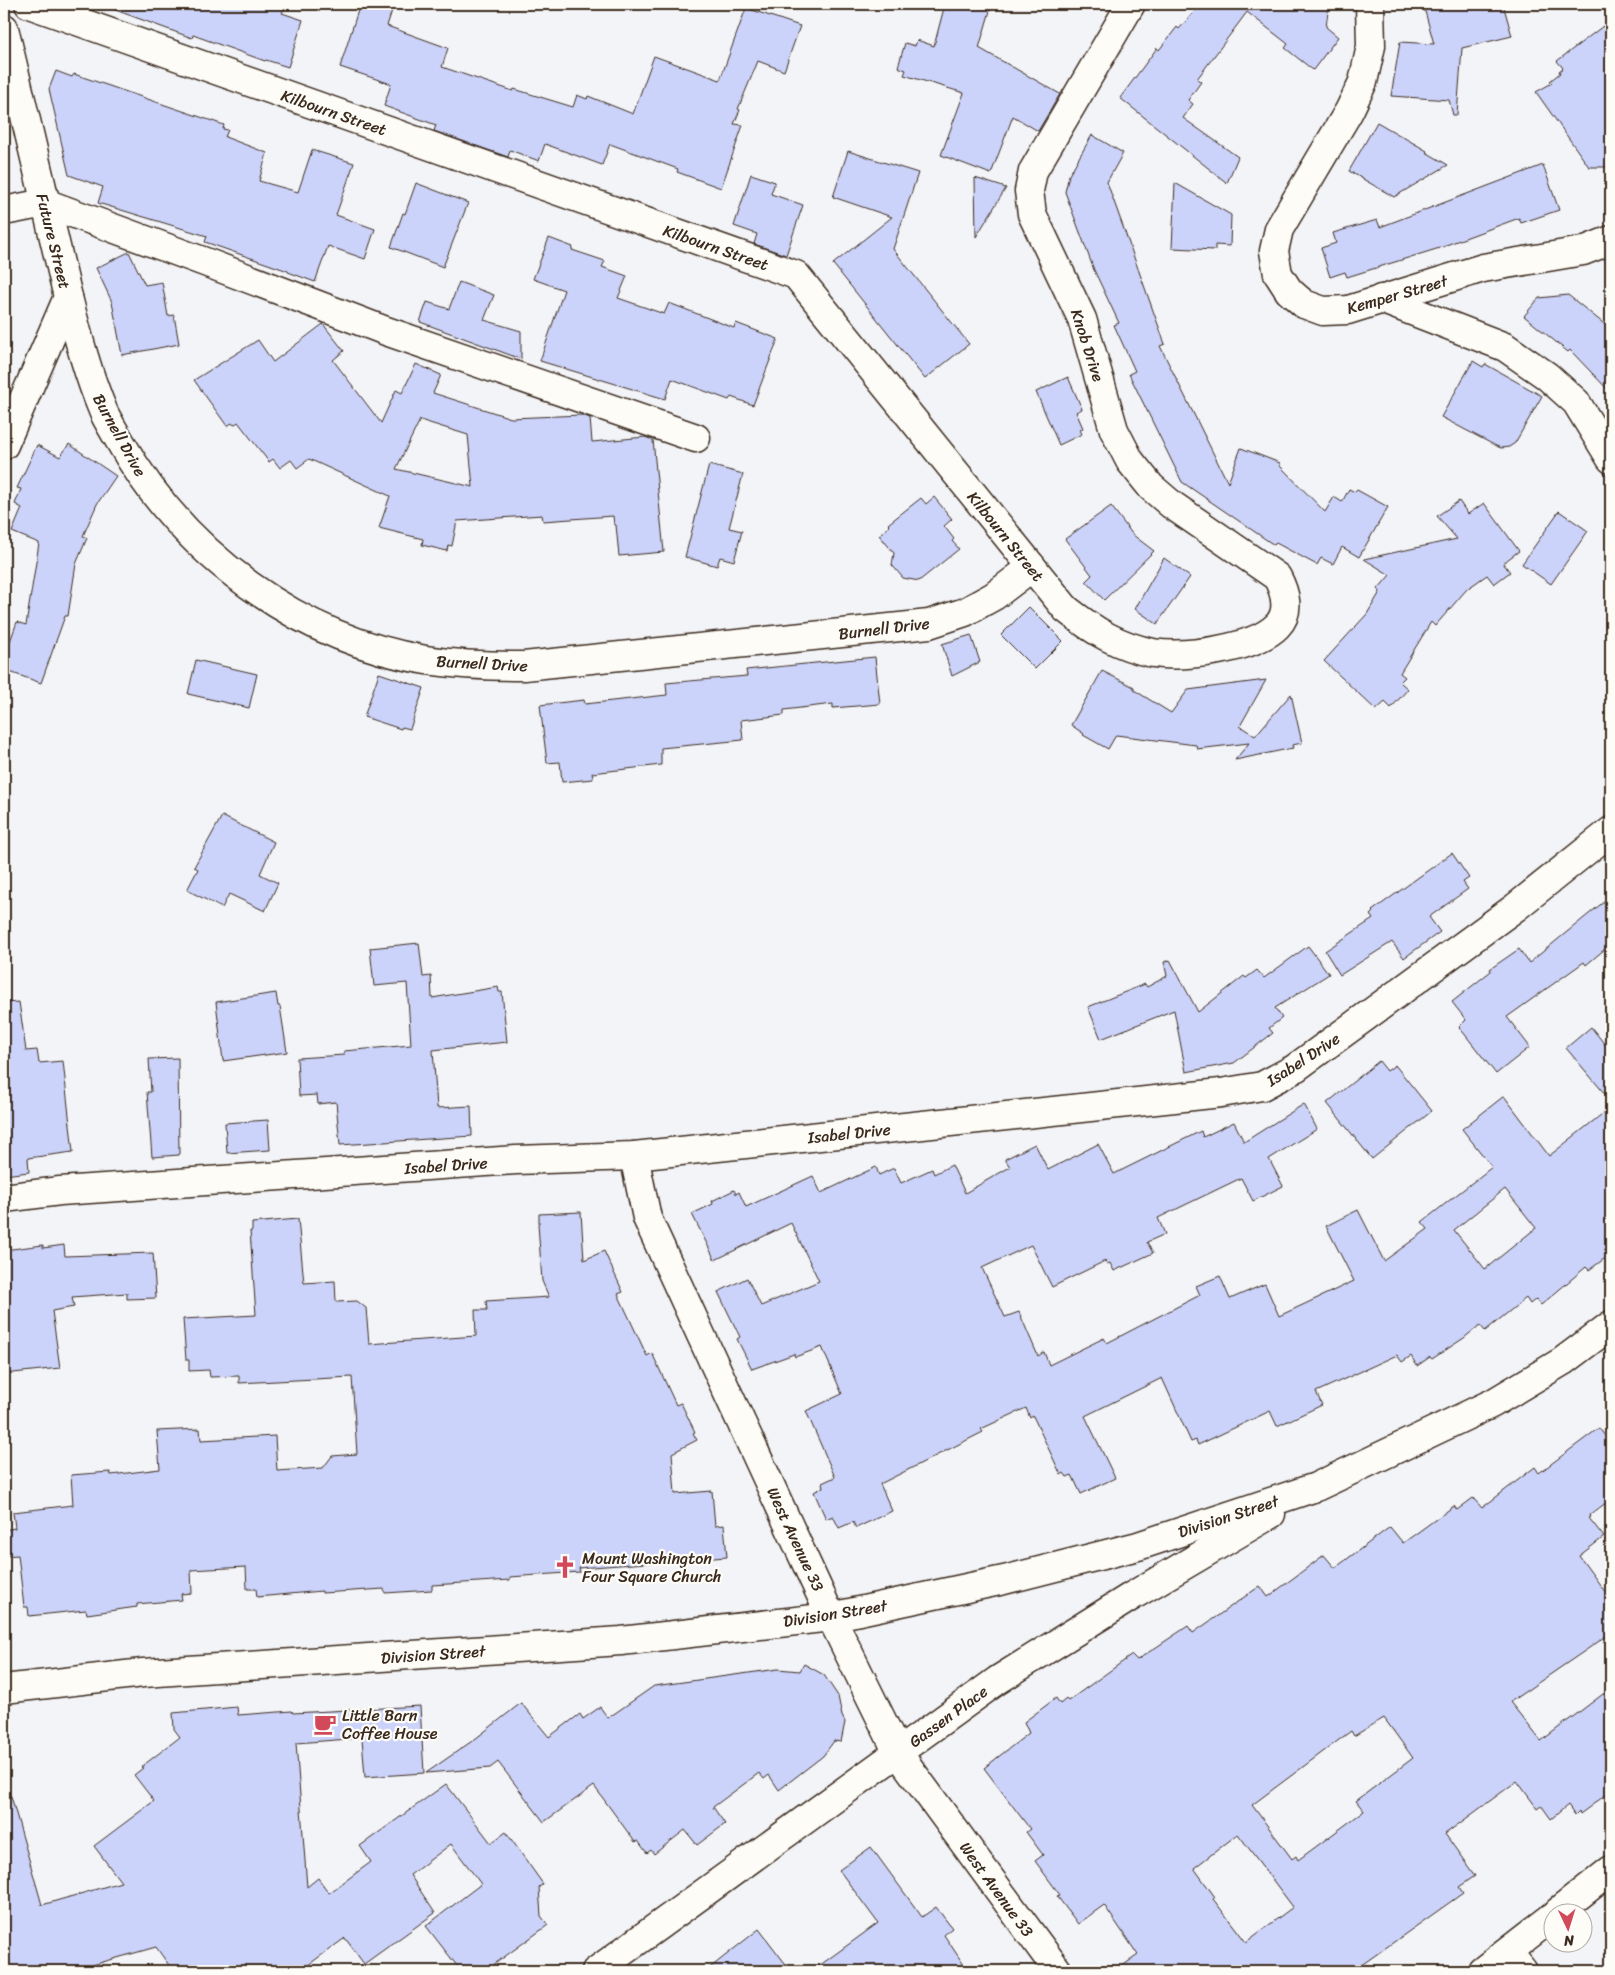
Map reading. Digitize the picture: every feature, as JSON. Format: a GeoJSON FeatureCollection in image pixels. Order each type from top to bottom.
{"type":"FeatureCollection","features":[{"type":"Feature","properties":{"kind":"street","name":"Kilbourn Street"},"geometry":{"type":"LineString","coordinates":[[29,4],[796,275],[1066,609],[1090,628],[1122,645],[1155,653],[1188,654],[1224,649],[1265,635]]}},
{"type":"Feature","properties":{"kind":"street","name":"Knob Drive"},"geometry":{"type":"LineString","coordinates":[[1131,4],[1034,171],[1029,192],[1032,214],[1082,319],[1114,430],[1130,461],[1151,487],[1172,505],[1277,577],[1285,592],[1286,609],[1278,625],[1265,635]]}},
{"type":"Feature","properties":{"kind":"street","name":"Kemper Street"},"geometry":{"type":"LineString","coordinates":[[1370,4],[1371,46],[1362,82],[1349,111],[1279,229],[1274,251],[1278,274],[1289,291],[1304,304],[1323,311],[1348,310],[1484,268],[1583,251],[1611,240]]}},
{"type":"Feature","properties":{"kind":"street","name":"Future Street"},"geometry":{"type":"LineString","coordinates":[[4,28],[68,298],[4,445]]}},
{"type":"Feature","properties":{"kind":"street"},"geometry":{"type":"LineString","coordinates":[[4,211],[45,203],[386,331],[696,438]]}},
{"type":"Feature","properties":{"kind":"street","name":"Burnell Drive"},"geometry":{"type":"LineString","coordinates":[[68,298],[85,364],[105,414],[136,468],[173,518],[217,561],[267,598],[314,623],[364,644],[424,659],[470,665],[524,666],[929,624],[965,612],[994,596],[1032,567]]}},
{"type":"Feature","properties":{"kind":"street"},"geometry":{"type":"LineString","coordinates":[[1381,299],[1505,347],[1548,376],[1576,402],[1611,459]]}},
{"type":"Feature","properties":{"kind":"street","name":"Isabel Drive"},"geometry":{"type":"LineString","coordinates":[[4,1198],[60,1191],[516,1160],[634,1156],[1211,1094],[1262,1086],[1294,1069],[1516,907],[1611,831]]}},
{"type":"Feature","properties":{"kind":"street","name":"West Avenue 33"},"geometry":{"type":"LineString","coordinates":[[634,1156],[647,1218],[831,1617],[898,1753],[1058,1971]]}},
{"type":"Feature","properties":{"kind":"street","name":"Division Street"},"geometry":{"type":"LineString","coordinates":[[5,1685],[143,1673],[621,1641],[831,1617],[1004,1580],[1138,1546],[1316,1487],[1493,1404],[1563,1361],[1611,1325]]}},
{"type":"Feature","properties":{"kind":"street","name":"Gassen Place"},"geometry":{"type":"LineString","coordinates":[[596,1971],[998,1680],[1132,1596],[1316,1487]]}},
{"type":"Feature","properties":{"kind":"street"},"geometry":{"type":"LineString","coordinates":[[1571,1902],[1611,1870]]}},
{"type":"Feature","properties":{"kind":"street"},"geometry":{"type":"LineString","coordinates":[[1482,1971],[1516,1962],[1542,1930]]}},
{"type":"Feature","properties":{"kind":"building"},"geometry":{"type":"Polygon","coordinates":[[[108,4],[286,4],[282,13],[303,20],[288,67],[265,61],[193,35],[192,38],[107,7],[108,4]]]}},
{"type":"Feature","properties":{"kind":"building"},"geometry":{"type":"Polygon","coordinates":[[[360,4],[394,4],[387,26],[448,48],[442,67],[513,91],[514,89],[573,107],[577,95],[587,99],[588,96],[633,114],[654,56],[720,80],[746,8],[800,26],[784,71],[758,61],[738,109],[740,110],[734,124],[743,125],[721,188],[677,172],[678,169],[610,144],[602,165],[545,144],[539,161],[510,150],[508,157],[434,131],[436,125],[384,106],[391,84],[340,67],[360,4]]]}},
{"type":"Feature","properties":{"kind":"building"},"geometry":{"type":"Polygon","coordinates":[[[945,4],[992,4],[979,48],[1060,94],[1038,131],[1013,116],[991,174],[941,155],[964,93],[904,75],[906,70],[898,67],[905,43],[915,46],[917,40],[934,46],[945,4]]]}},
{"type":"Feature","properties":{"kind":"building"},"geometry":{"type":"Polygon","coordinates":[[[1201,4],[1329,4],[1326,27],[1338,37],[1313,70],[1285,48],[1288,44],[1247,12],[1197,79],[1201,82],[1188,100],[1193,104],[1183,118],[1238,157],[1227,183],[1120,98],[1157,48],[1159,50],[1177,27],[1179,29],[1201,4]]]}},
{"type":"Feature","properties":{"kind":"building"},"geometry":{"type":"Polygon","coordinates":[[[1423,4],[1503,4],[1512,36],[1462,48],[1457,115],[1453,115],[1449,100],[1391,96],[1400,42],[1434,44],[1423,4]]]}},
{"type":"Feature","properties":{"kind":"building"},"geometry":{"type":"Polygon","coordinates":[[[1611,20],[1610,167],[1589,167],[1536,92],[1552,83],[1550,81],[1560,73],[1559,71],[1563,68],[1557,61],[1611,20]]]}},
{"type":"Feature","properties":{"kind":"building"},"geometry":{"type":"Polygon","coordinates":[[[56,71],[72,77],[74,74],[224,125],[223,129],[228,130],[225,137],[267,153],[259,181],[298,192],[312,150],[354,163],[336,215],[375,229],[365,259],[328,246],[315,282],[205,242],[207,236],[98,203],[103,187],[69,175],[49,89],[56,71]]]}},
{"type":"Feature","properties":{"kind":"building"},"geometry":{"type":"Polygon","coordinates":[[[1377,122],[1448,165],[1394,197],[1349,171],[1377,122]]]}},
{"type":"Feature","properties":{"kind":"building"},"geometry":{"type":"Polygon","coordinates":[[[1092,135],[1123,153],[1107,182],[1165,344],[1160,346],[1228,483],[1241,448],[1280,463],[1280,466],[1325,512],[1334,497],[1342,502],[1349,489],[1355,492],[1357,490],[1388,507],[1359,557],[1342,547],[1333,564],[1321,558],[1317,565],[1276,543],[1274,545],[1182,482],[1129,374],[1135,371],[1114,325],[1119,323],[1094,270],[1065,192],[1069,175],[1092,135]]]}},
{"type":"Feature","properties":{"kind":"building"},"geometry":{"type":"Polygon","coordinates":[[[848,151],[918,173],[893,249],[969,344],[925,379],[833,264],[892,217],[833,197],[848,151]]]}},
{"type":"Feature","properties":{"kind":"building"},"geometry":{"type":"Polygon","coordinates":[[[1543,165],[1559,210],[1521,223],[1519,218],[1446,246],[1347,277],[1345,272],[1330,277],[1321,248],[1336,243],[1333,233],[1377,220],[1380,227],[1543,165]]]}},
{"type":"Feature","properties":{"kind":"building"},"geometry":{"type":"Polygon","coordinates":[[[751,174],[775,182],[771,194],[803,205],[786,255],[754,244],[757,234],[734,226],[751,174]]]}},
{"type":"Feature","properties":{"kind":"building"},"geometry":{"type":"Polygon","coordinates":[[[975,178],[1006,188],[976,237],[975,178]]]}},
{"type":"Feature","properties":{"kind":"building"},"geometry":{"type":"Polygon","coordinates":[[[416,183],[468,203],[443,267],[391,247],[416,183]]]}},
{"type":"Feature","properties":{"kind":"building"},"geometry":{"type":"Polygon","coordinates":[[[1175,183],[1231,215],[1230,246],[1215,245],[1215,250],[1172,248],[1175,183]]]}},
{"type":"Feature","properties":{"kind":"building"},"geometry":{"type":"Polygon","coordinates":[[[549,238],[573,247],[572,250],[605,261],[602,267],[627,276],[618,298],[664,314],[669,303],[734,328],[736,323],[778,339],[753,405],[731,397],[729,400],[672,379],[665,399],[540,361],[564,290],[533,279],[549,238]]]}},
{"type":"Feature","properties":{"kind":"building"},"geometry":{"type":"Polygon","coordinates":[[[129,252],[145,285],[162,282],[168,316],[174,315],[179,344],[122,355],[112,302],[96,268],[129,252]]]}},
{"type":"Feature","properties":{"kind":"building"},"geometry":{"type":"Polygon","coordinates":[[[459,282],[494,295],[484,320],[521,331],[521,359],[420,322],[427,302],[449,309],[459,282]]]}},
{"type":"Feature","properties":{"kind":"building"},"geometry":{"type":"Polygon","coordinates":[[[1568,295],[1608,327],[1606,329],[1611,333],[1611,393],[1570,350],[1568,352],[1524,316],[1539,298],[1568,295]]]}},
{"type":"Feature","properties":{"kind":"building"},"geometry":{"type":"Polygon","coordinates":[[[323,324],[344,351],[333,360],[381,423],[396,390],[402,393],[416,364],[441,375],[433,393],[511,418],[582,415],[590,418],[592,442],[645,437],[653,440],[664,552],[619,556],[616,525],[614,525],[613,516],[543,521],[542,515],[457,521],[452,546],[448,545],[447,551],[422,545],[423,539],[379,528],[390,496],[309,459],[297,468],[291,460],[280,468],[273,459],[269,462],[238,422],[227,426],[194,380],[258,340],[273,362],[323,324]],[[420,420],[396,469],[473,487],[468,435],[420,420]]]}},
{"type":"Feature","properties":{"kind":"building"},"geometry":{"type":"Polygon","coordinates":[[[1473,361],[1483,367],[1485,364],[1542,396],[1515,443],[1509,447],[1501,448],[1496,446],[1441,417],[1473,361]]]}},
{"type":"Feature","properties":{"kind":"building"},"geometry":{"type":"Polygon","coordinates":[[[1068,377],[1082,409],[1076,412],[1083,428],[1080,430],[1082,434],[1059,445],[1036,392],[1068,377]]]}},
{"type":"Feature","properties":{"kind":"building"},"geometry":{"type":"Polygon","coordinates":[[[69,444],[116,476],[97,504],[83,536],[87,538],[76,564],[68,616],[65,616],[41,683],[4,670],[4,658],[17,622],[26,625],[39,543],[12,532],[22,508],[15,504],[21,489],[17,488],[37,445],[60,457],[69,444]]]}},
{"type":"Feature","properties":{"kind":"building"},"geometry":{"type":"Polygon","coordinates":[[[709,465],[743,474],[729,528],[742,531],[734,561],[720,557],[717,566],[685,557],[709,465]]]}},
{"type":"Feature","properties":{"kind":"building"},"geometry":{"type":"Polygon","coordinates":[[[934,497],[952,519],[944,526],[959,549],[919,581],[903,578],[892,565],[894,553],[879,535],[890,526],[888,524],[921,498],[926,504],[934,497]]]}},
{"type":"Feature","properties":{"kind":"building"},"geometry":{"type":"Polygon","coordinates":[[[1459,501],[1468,514],[1484,503],[1519,551],[1503,563],[1510,572],[1494,584],[1487,575],[1467,589],[1435,626],[1431,622],[1400,673],[1405,677],[1400,682],[1408,689],[1391,708],[1385,702],[1376,710],[1324,661],[1367,614],[1380,592],[1378,589],[1390,575],[1364,559],[1457,539],[1437,516],[1459,501]]]}},
{"type":"Feature","properties":{"kind":"building"},"geometry":{"type":"Polygon","coordinates":[[[1111,506],[1133,535],[1154,551],[1104,600],[1086,581],[1092,575],[1065,539],[1111,506]]]}},
{"type":"Feature","properties":{"kind":"building"},"geometry":{"type":"Polygon","coordinates":[[[1559,511],[1588,531],[1551,584],[1522,564],[1559,511]]]}},
{"type":"Feature","properties":{"kind":"building"},"geometry":{"type":"Polygon","coordinates":[[[1164,558],[1190,577],[1157,624],[1135,609],[1164,558]]]}},
{"type":"Feature","properties":{"kind":"building"},"geometry":{"type":"Polygon","coordinates":[[[1029,607],[1063,641],[1035,669],[1001,635],[1029,607]]]}},
{"type":"Feature","properties":{"kind":"building"},"geometry":{"type":"Polygon","coordinates":[[[971,635],[980,662],[952,676],[942,644],[971,635]]]}},
{"type":"Feature","properties":{"kind":"building"},"geometry":{"type":"Polygon","coordinates":[[[875,657],[880,704],[833,708],[833,704],[784,710],[784,715],[741,720],[743,740],[661,748],[661,765],[592,773],[593,779],[562,782],[560,762],[547,763],[540,705],[584,700],[585,704],[667,695],[666,683],[747,676],[746,670],[875,657]]]}},
{"type":"Feature","properties":{"kind":"building"},"geometry":{"type":"Polygon","coordinates":[[[196,660],[257,674],[249,708],[188,694],[196,660]]]}},
{"type":"Feature","properties":{"kind":"building"},"geometry":{"type":"Polygon","coordinates":[[[1102,671],[1134,687],[1134,690],[1171,713],[1188,690],[1266,680],[1240,726],[1255,736],[1291,694],[1302,743],[1292,745],[1293,748],[1235,760],[1249,743],[1197,749],[1196,745],[1116,735],[1108,749],[1083,735],[1071,725],[1102,671]]]}},
{"type":"Feature","properties":{"kind":"building"},"geometry":{"type":"Polygon","coordinates":[[[379,673],[424,688],[410,729],[402,727],[401,729],[364,717],[379,673]]]}},
{"type":"Feature","properties":{"kind":"building"},"geometry":{"type":"Polygon","coordinates":[[[222,816],[274,842],[260,874],[278,883],[265,911],[229,894],[222,908],[187,890],[198,869],[194,867],[222,816]]]}},
{"type":"Feature","properties":{"kind":"building"},"geometry":{"type":"Polygon","coordinates":[[[1452,853],[1469,878],[1463,882],[1468,889],[1429,917],[1440,932],[1404,958],[1392,942],[1340,975],[1325,951],[1373,919],[1370,915],[1372,911],[1452,853]]]}},
{"type":"Feature","properties":{"kind":"building"},"geometry":{"type":"Polygon","coordinates":[[[1611,896],[1611,944],[1586,965],[1584,962],[1507,1017],[1530,1047],[1496,1074],[1459,1027],[1466,1020],[1452,1002],[1491,971],[1490,969],[1519,949],[1529,963],[1611,896]]]}},
{"type":"Feature","properties":{"kind":"building"},"geometry":{"type":"Polygon","coordinates":[[[419,943],[423,977],[431,976],[432,998],[498,987],[499,992],[502,992],[507,1042],[433,1050],[437,1108],[471,1106],[472,1136],[340,1145],[336,1102],[318,1104],[317,1095],[299,1096],[297,1058],[344,1055],[344,1051],[411,1045],[407,983],[374,986],[370,948],[419,943]]]}},
{"type":"Feature","properties":{"kind":"building"},"geometry":{"type":"Polygon","coordinates":[[[1308,946],[1329,974],[1275,1008],[1282,1018],[1269,1028],[1273,1033],[1234,1063],[1186,1072],[1174,1010],[1101,1039],[1088,1007],[1145,984],[1147,987],[1167,976],[1164,962],[1170,960],[1198,1012],[1244,976],[1246,978],[1257,970],[1264,978],[1308,946]]]}},
{"type":"Feature","properties":{"kind":"building"},"geometry":{"type":"Polygon","coordinates":[[[276,993],[278,1006],[280,1006],[287,1052],[223,1061],[216,1002],[276,993]]]}},
{"type":"Feature","properties":{"kind":"building"},"geometry":{"type":"Polygon","coordinates":[[[19,1002],[26,1051],[37,1050],[39,1063],[63,1061],[73,1152],[28,1158],[29,1172],[4,1175],[4,1003],[19,1002]]]}},
{"type":"Feature","properties":{"kind":"building"},"geometry":{"type":"Polygon","coordinates":[[[1591,1027],[1611,1052],[1611,1101],[1566,1048],[1591,1027]]]}},
{"type":"Feature","properties":{"kind":"building"},"geometry":{"type":"Polygon","coordinates":[[[178,1058],[179,1155],[152,1157],[147,1092],[151,1092],[149,1059],[178,1058]]]}},
{"type":"Feature","properties":{"kind":"building"},"geometry":{"type":"Polygon","coordinates":[[[1379,1061],[1387,1071],[1395,1065],[1432,1111],[1372,1159],[1327,1103],[1379,1061]]]}},
{"type":"Feature","properties":{"kind":"building"},"geometry":{"type":"Polygon","coordinates":[[[1504,1096],[1549,1156],[1611,1107],[1611,1254],[1589,1270],[1586,1267],[1541,1305],[1536,1299],[1530,1304],[1526,1298],[1485,1331],[1480,1325],[1432,1359],[1430,1357],[1417,1366],[1411,1356],[1402,1362],[1397,1355],[1316,1392],[1322,1405],[1277,1426],[1270,1411],[1198,1445],[1196,1440],[1191,1442],[1162,1378],[1085,1416],[1115,1478],[1081,1494],[1072,1475],[1067,1477],[1064,1473],[1061,1475],[1033,1416],[1030,1418],[1026,1408],[981,1429],[983,1432],[880,1484],[892,1511],[856,1528],[853,1522],[839,1528],[833,1516],[826,1519],[814,1492],[823,1487],[822,1483],[835,1477],[806,1411],[842,1394],[822,1347],[795,1357],[794,1354],[752,1369],[737,1339],[740,1337],[718,1292],[747,1278],[761,1306],[819,1281],[791,1223],[715,1260],[692,1214],[713,1204],[712,1201],[734,1190],[736,1194],[739,1192],[746,1207],[813,1176],[821,1193],[876,1167],[879,1175],[894,1168],[901,1183],[932,1169],[934,1174],[952,1165],[965,1193],[1010,1167],[1005,1159],[1035,1144],[1048,1170],[1098,1144],[1114,1174],[1201,1131],[1203,1137],[1234,1122],[1244,1142],[1304,1104],[1317,1129],[1269,1159],[1283,1186],[1253,1201],[1241,1178],[1158,1218],[1165,1234],[1147,1242],[1153,1253],[1114,1271],[1110,1263],[1107,1264],[1105,1261],[1052,1287],[1031,1245],[982,1268],[1005,1317],[1019,1312],[1038,1356],[1044,1352],[1049,1365],[1104,1338],[1107,1343],[1200,1295],[1196,1286],[1220,1276],[1230,1299],[1265,1284],[1279,1316],[1354,1281],[1326,1226],[1358,1210],[1384,1261],[1428,1229],[1422,1222],[1492,1167],[1462,1129],[1504,1096]],[[1505,1189],[1454,1230],[1485,1269],[1536,1228],[1505,1189]]]}},
{"type":"Feature","properties":{"kind":"building"},"geometry":{"type":"Polygon","coordinates":[[[268,1120],[270,1150],[227,1153],[225,1123],[268,1120]]]}},
{"type":"Feature","properties":{"kind":"building"},"geometry":{"type":"Polygon","coordinates":[[[581,1212],[584,1260],[604,1251],[623,1292],[618,1294],[647,1356],[652,1353],[676,1405],[681,1403],[695,1432],[693,1433],[697,1440],[672,1453],[675,1494],[712,1491],[715,1526],[724,1525],[727,1557],[579,1568],[580,1572],[510,1577],[510,1580],[432,1585],[432,1590],[385,1593],[384,1589],[322,1593],[322,1591],[257,1597],[256,1589],[247,1589],[246,1567],[191,1570],[192,1593],[181,1594],[182,1600],[137,1604],[137,1607],[87,1614],[86,1610],[29,1616],[28,1607],[24,1607],[18,1555],[4,1556],[4,1530],[15,1528],[13,1512],[73,1505],[71,1475],[110,1472],[111,1475],[160,1469],[157,1431],[200,1429],[201,1440],[275,1436],[277,1471],[323,1468],[332,1456],[357,1454],[352,1377],[239,1383],[239,1376],[210,1377],[209,1370],[189,1371],[189,1360],[186,1360],[183,1319],[256,1315],[250,1231],[252,1231],[252,1223],[298,1219],[304,1283],[335,1281],[336,1302],[357,1301],[366,1308],[369,1344],[476,1336],[475,1310],[487,1310],[486,1301],[549,1297],[542,1281],[539,1214],[581,1212]]]}},
{"type":"Feature","properties":{"kind":"building"},"geometry":{"type":"Polygon","coordinates":[[[43,1245],[43,1248],[64,1245],[65,1256],[153,1253],[156,1298],[127,1299],[127,1293],[72,1297],[74,1307],[52,1311],[60,1368],[4,1374],[4,1250],[43,1245]]]}},
{"type":"Feature","properties":{"kind":"building"},"geometry":{"type":"Polygon","coordinates":[[[1599,1428],[1611,1444],[1611,1499],[1590,1515],[1591,1517],[1589,1518],[1604,1537],[1579,1556],[1611,1600],[1611,1633],[1510,1702],[1541,1741],[1611,1688],[1611,1791],[1580,1814],[1579,1811],[1575,1815],[1568,1805],[1551,1819],[1541,1805],[1537,1808],[1517,1781],[1445,1834],[1475,1876],[1459,1887],[1463,1893],[1353,1971],[1115,1971],[1138,1955],[1104,1905],[1078,1924],[1057,1896],[1060,1895],[1035,1861],[1043,1855],[1026,1832],[1030,1829],[984,1768],[1029,1733],[1024,1722],[1056,1698],[1060,1704],[1066,1699],[1068,1701],[1132,1655],[1137,1660],[1188,1626],[1193,1633],[1260,1586],[1268,1597],[1324,1555],[1335,1568],[1390,1527],[1403,1543],[1454,1506],[1457,1510],[1473,1498],[1482,1508],[1535,1467],[1539,1473],[1599,1428]],[[1384,1718],[1354,1736],[1351,1731],[1252,1805],[1292,1859],[1296,1856],[1298,1860],[1364,1811],[1356,1801],[1413,1758],[1384,1718]],[[1238,1834],[1194,1868],[1215,1897],[1213,1899],[1246,1942],[1293,1907],[1238,1834]]]}},
{"type":"Feature","properties":{"kind":"building"},"geometry":{"type":"Polygon","coordinates":[[[804,1664],[824,1675],[838,1696],[845,1722],[841,1742],[834,1741],[823,1756],[779,1790],[769,1775],[764,1779],[759,1773],[713,1807],[725,1824],[697,1845],[685,1830],[654,1854],[651,1850],[647,1853],[638,1841],[635,1842],[594,1786],[544,1822],[498,1762],[490,1768],[426,1773],[475,1739],[521,1703],[549,1737],[580,1714],[583,1719],[600,1707],[608,1718],[654,1686],[778,1669],[800,1671],[804,1664]]]}},
{"type":"Feature","properties":{"kind":"building"},"geometry":{"type":"Polygon","coordinates":[[[420,1706],[424,1773],[365,1777],[362,1738],[296,1743],[307,1887],[318,1878],[329,1893],[371,1862],[360,1846],[446,1784],[491,1843],[506,1832],[543,1884],[539,1887],[541,1916],[548,1925],[485,1971],[461,1971],[426,1926],[481,1884],[451,1844],[410,1875],[435,1913],[364,1964],[345,1938],[300,1971],[173,1971],[156,1947],[71,1971],[9,1971],[4,1952],[4,1797],[11,1796],[42,1905],[121,1882],[94,1846],[154,1801],[134,1775],[143,1768],[141,1767],[180,1737],[174,1729],[173,1713],[237,1707],[238,1715],[420,1706]]]}},
{"type":"Feature","properties":{"kind":"building"},"geometry":{"type":"Polygon","coordinates":[[[871,1847],[922,1917],[936,1907],[952,1928],[944,1935],[968,1971],[812,1971],[878,1923],[839,1870],[871,1847]]]}},
{"type":"Feature","properties":{"kind":"building"},"geometry":{"type":"Polygon","coordinates":[[[759,1929],[791,1971],[706,1971],[759,1929]]]}},
{"type":"Feature","properties":{"kind":"place","name":"Mount Washington Four Square Church"},"geometry":{"type":"Point","coordinates":[565,1567]}},
{"type":"Feature","properties":{"kind":"place","name":"Little Barn Coffee House"},"geometry":{"type":"Point","coordinates":[325,1724]}}]}
